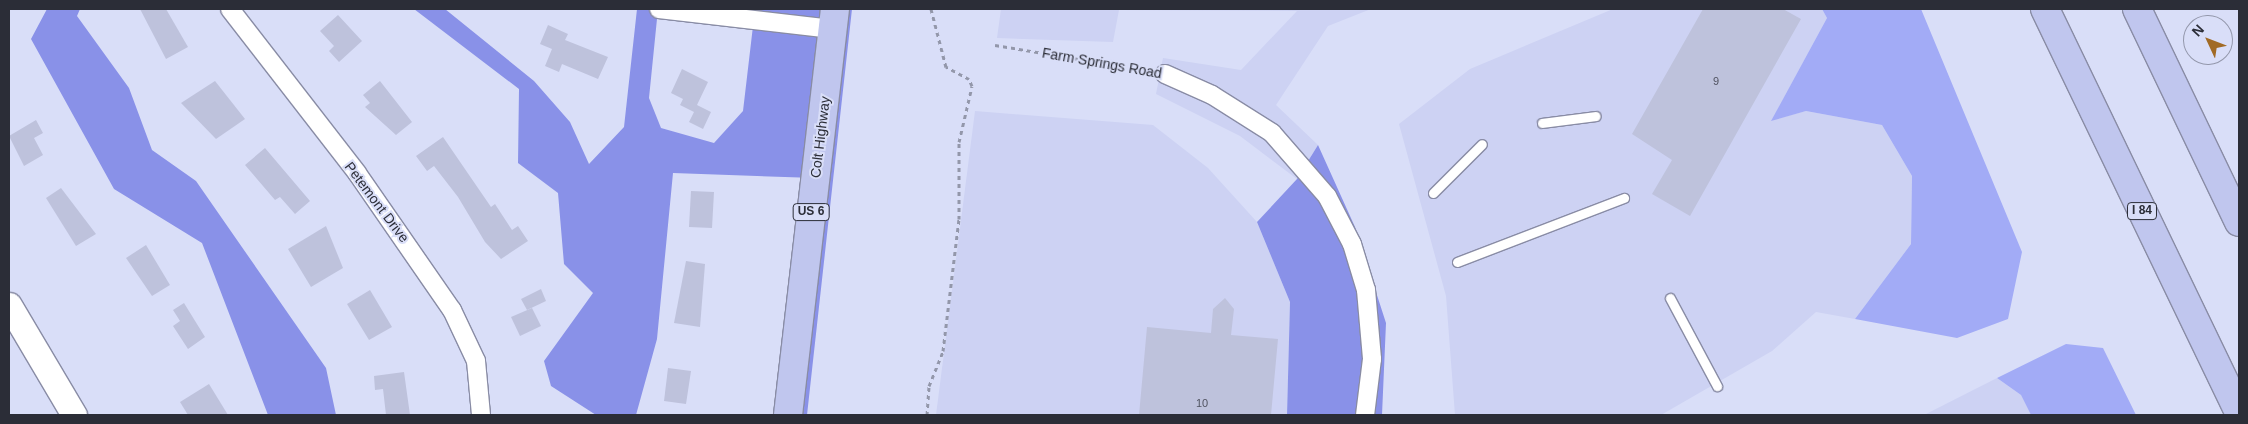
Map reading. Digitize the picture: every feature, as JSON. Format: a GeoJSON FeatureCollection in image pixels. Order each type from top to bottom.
{"type":"FeatureCollection","features":[{"type":"Feature","properties":{"kind":"highway","name":"I 84"},"geometry":{"type":"LineString","coordinates":[[2045,9],[2239,413]]}},
{"type":"Feature","properties":{"kind":"highway"},"geometry":{"type":"LineString","coordinates":[[2137,9],[2239,222]]}},
{"type":"Feature","properties":{"kind":"highway","name":"Colt Highway"},"geometry":{"type":"LineString","coordinates":[[788,415],[833,19]]}},
{"type":"Feature","properties":{"kind":"main road"},"geometry":{"type":"LineString","coordinates":[[9,305],[74,415]]}},
{"type":"Feature","properties":{"kind":"street","name":"Petemont Drive"},"geometry":{"type":"LineString","coordinates":[[230,9],[357,173],[452,310],[476,361],[481,415]]}},
{"type":"Feature","properties":{"kind":"street"},"geometry":{"type":"LineString","coordinates":[[659,9],[833,19]]}},
{"type":"Feature","properties":{"kind":"street","name":"Farm Springs Road"},"geometry":{"type":"LineString","coordinates":[[1165,74],[1212,95],[1266,128],[1292,152],[1327,196],[1352,244],[1366,290],[1372,342],[1365,415]]}},
{"type":"Feature","properties":{"kind":"lane"},"geometry":{"type":"LineString","coordinates":[[1542,123],[1596,116]]}},
{"type":"Feature","properties":{"kind":"lane"},"geometry":{"type":"LineString","coordinates":[[1433,192],[1482,144]]}},
{"type":"Feature","properties":{"kind":"lane"},"geometry":{"type":"LineString","coordinates":[[1457,262],[1624,198]]}},
{"type":"Feature","properties":{"kind":"lane"},"geometry":{"type":"LineString","coordinates":[[1670,298],[1717,386]]}},
{"type":"Feature","properties":{"kind":"path"},"geometry":{"type":"LineString","coordinates":[[927,415],[928,386],[943,351],[959,219],[959,142],[972,86],[969,79],[946,67],[931,9]]}},
{"type":"Feature","properties":{"kind":"path","name":"Farm Springs Road"},"geometry":{"type":"LineString","coordinates":[[995,45],[1165,74]]}},
{"type":"Feature","properties":{"kind":"shaded area"},"geometry":{"type":"Polygon","coordinates":[[[47,9],[80,9],[77,16],[129,88],[152,150],[196,181],[326,368],[336,415],[268,415],[202,243],[114,189],[31,39],[47,9]]]}},
{"type":"Feature","properties":{"kind":"shaded area"},"geometry":{"type":"Polygon","coordinates":[[[414,9],[445,9],[534,81],[570,122],[589,164],[624,127],[637,9],[658,9],[649,98],[661,128],[714,143],[743,111],[755,9],[852,9],[807,415],[788,415],[815,178],[673,173],[657,339],[636,415],[596,415],[551,386],[544,361],[593,293],[564,264],[558,193],[518,163],[519,89],[414,9]]]}},
{"type":"Feature","properties":{"kind":"shaded area"},"geometry":{"type":"Polygon","coordinates":[[[1001,9],[1371,9],[1328,26],[1276,105],[1318,145],[1297,179],[1240,136],[1156,94],[1163,58],[1241,70],[1297,11],[1119,10],[1113,42],[997,38],[1001,9]]]}},
{"type":"Feature","properties":{"kind":"shaded area"},"geometry":{"type":"Polygon","coordinates":[[[1613,9],[1822,9],[1827,18],[1772,120],[1806,111],[1882,125],[1912,176],[1911,244],[1855,319],[1816,312],[1772,351],[1661,415],[1455,415],[1446,296],[1399,124],[1470,69],[1613,9]]]}},
{"type":"Feature","properties":{"kind":"shaded area"},"geometry":{"type":"Polygon","coordinates":[[[1822,9],[1921,9],[2022,252],[2008,319],[1957,338],[1855,319],[1911,244],[1912,176],[1882,125],[1806,111],[1771,121],[1827,18],[1822,9]]]}},
{"type":"Feature","properties":{"kind":"shaded area"},"geometry":{"type":"Polygon","coordinates":[[[975,111],[1153,125],[1208,168],[1257,222],[1290,302],[1287,415],[936,415],[975,111]]]}},
{"type":"Feature","properties":{"kind":"shaded area"},"geometry":{"type":"Polygon","coordinates":[[[1318,145],[1355,227],[1386,323],[1382,415],[1287,415],[1290,302],[1257,222],[1297,179],[1318,145]]]}},
{"type":"Feature","properties":{"kind":"shaded area"},"geometry":{"type":"Polygon","coordinates":[[[2066,344],[2103,348],[2136,415],[2031,415],[2021,395],[1997,378],[2066,344]]]}},
{"type":"Feature","properties":{"kind":"shaded area"},"geometry":{"type":"Polygon","coordinates":[[[1997,378],[2021,395],[2031,415],[1924,415],[1997,378]]]}},
{"type":"Feature","properties":{"kind":"building"},"geometry":{"type":"Polygon","coordinates":[[[140,9],[166,9],[188,47],[166,59],[140,9]]]}},
{"type":"Feature","properties":{"kind":"building"},"geometry":{"type":"Polygon","coordinates":[[[1703,9],[1783,9],[1801,19],[1690,216],[1652,194],[1672,160],[1632,134],[1703,9]]]}},
{"type":"Feature","properties":{"kind":"building"},"geometry":{"type":"Polygon","coordinates":[[[338,15],[362,41],[339,62],[329,51],[334,46],[320,31],[338,15]]]}},
{"type":"Feature","properties":{"kind":"building"},"geometry":{"type":"Polygon","coordinates":[[[548,25],[568,34],[565,40],[608,57],[598,79],[562,64],[559,72],[545,66],[552,49],[540,44],[548,25]]]}},
{"type":"Feature","properties":{"kind":"building"},"geometry":{"type":"Polygon","coordinates":[[[682,69],[708,82],[697,105],[711,112],[703,129],[689,122],[694,112],[680,105],[683,99],[671,93],[682,69]]]}},
{"type":"Feature","properties":{"kind":"building"},"geometry":{"type":"Polygon","coordinates":[[[215,81],[245,119],[216,139],[181,103],[215,81]]]}},
{"type":"Feature","properties":{"kind":"building"},"geometry":{"type":"Polygon","coordinates":[[[380,81],[412,122],[396,135],[365,107],[370,103],[363,95],[380,81]]]}},
{"type":"Feature","properties":{"kind":"building"},"geometry":{"type":"Polygon","coordinates":[[[36,120],[43,133],[34,138],[43,155],[24,166],[9,136],[36,120]]]}},
{"type":"Feature","properties":{"kind":"building"},"geometry":{"type":"Polygon","coordinates":[[[443,137],[491,207],[495,204],[512,230],[518,226],[528,241],[501,259],[485,242],[458,197],[434,166],[427,171],[416,156],[443,137]]]}},
{"type":"Feature","properties":{"kind":"building"},"geometry":{"type":"Polygon","coordinates":[[[265,148],[310,201],[295,214],[280,197],[275,200],[245,165],[265,148]]]}},
{"type":"Feature","properties":{"kind":"building"},"geometry":{"type":"Polygon","coordinates":[[[61,188],[96,234],[76,246],[46,198],[61,188]]]}},
{"type":"Feature","properties":{"kind":"building"},"geometry":{"type":"Polygon","coordinates":[[[691,191],[714,192],[712,228],[689,227],[691,191]]]}},
{"type":"Feature","properties":{"kind":"building"},"geometry":{"type":"Polygon","coordinates":[[[326,226],[343,268],[311,287],[288,249],[326,226]]]}},
{"type":"Feature","properties":{"kind":"building"},"geometry":{"type":"Polygon","coordinates":[[[146,245],[170,285],[152,296],[126,258],[146,245]]]}},
{"type":"Feature","properties":{"kind":"building"},"geometry":{"type":"Polygon","coordinates":[[[686,261],[705,264],[700,327],[674,323],[686,261]]]}},
{"type":"Feature","properties":{"kind":"building"},"geometry":{"type":"Polygon","coordinates":[[[541,289],[546,301],[527,310],[521,299],[541,289]]]}},
{"type":"Feature","properties":{"kind":"building"},"geometry":{"type":"Polygon","coordinates":[[[370,290],[392,327],[369,340],[347,304],[370,290]]]}},
{"type":"Feature","properties":{"kind":"building"},"geometry":{"type":"Polygon","coordinates":[[[1225,298],[1234,309],[1231,335],[1278,339],[1271,415],[1139,415],[1147,327],[1211,333],[1213,309],[1225,298]]]}},
{"type":"Feature","properties":{"kind":"building"},"geometry":{"type":"Polygon","coordinates":[[[184,303],[205,337],[188,349],[173,326],[180,321],[173,310],[184,303]]]}},
{"type":"Feature","properties":{"kind":"building"},"geometry":{"type":"Polygon","coordinates":[[[532,308],[541,326],[520,336],[511,317],[532,308]]]}},
{"type":"Feature","properties":{"kind":"building"},"geometry":{"type":"Polygon","coordinates":[[[668,368],[691,371],[686,404],[664,401],[668,368]]]}},
{"type":"Feature","properties":{"kind":"building"},"geometry":{"type":"Polygon","coordinates":[[[404,372],[410,415],[386,415],[383,389],[375,390],[374,376],[404,372]]]}},
{"type":"Feature","properties":{"kind":"building"},"geometry":{"type":"Polygon","coordinates":[[[209,384],[228,415],[188,415],[180,402],[209,384]]]}}]}
